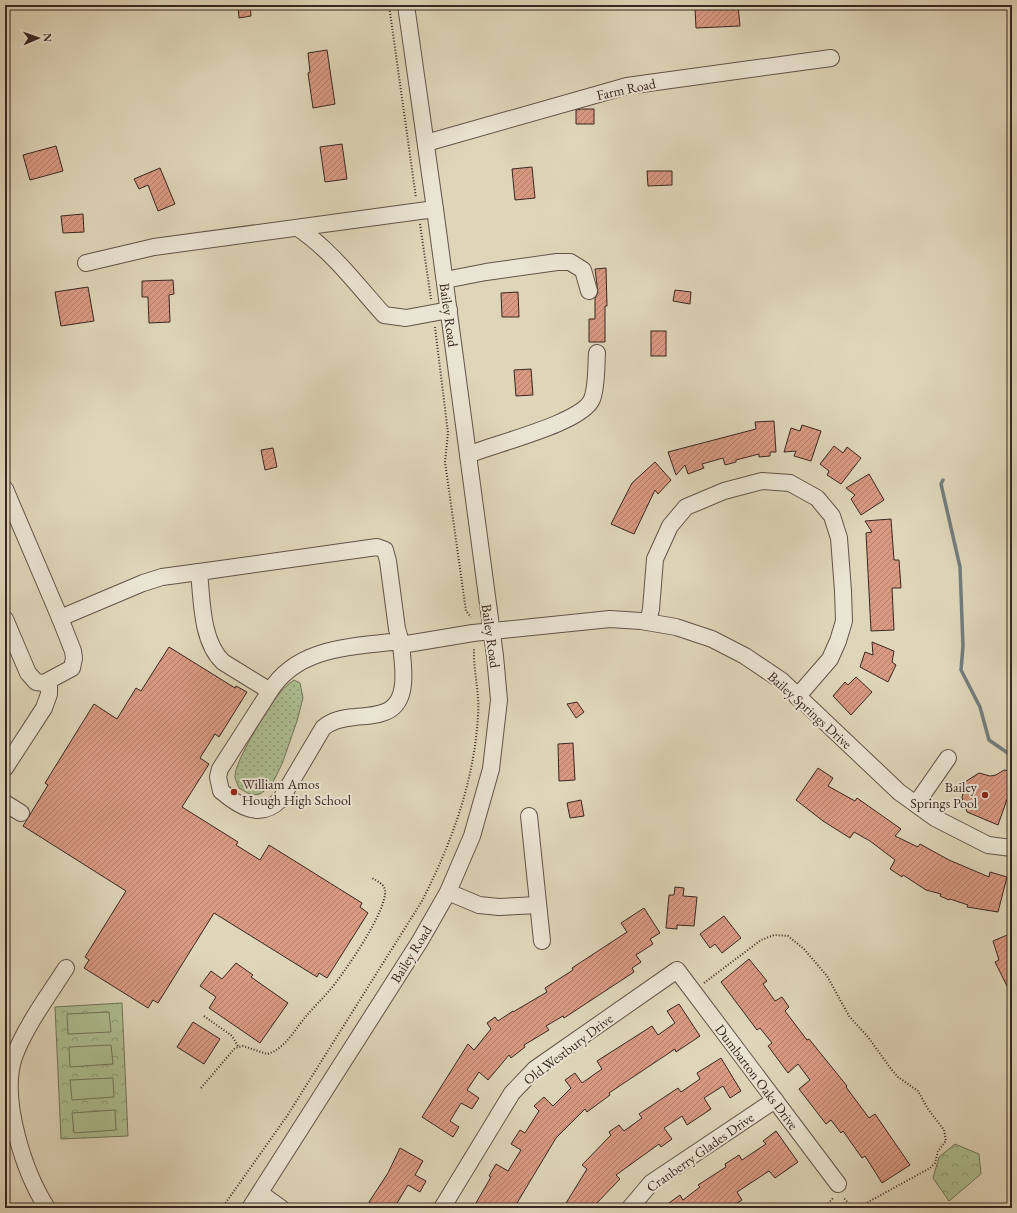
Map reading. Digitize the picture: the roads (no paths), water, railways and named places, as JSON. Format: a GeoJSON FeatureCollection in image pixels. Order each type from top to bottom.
{"type":"FeatureCollection","features":[{"type":"Feature","properties":{"kind":"street","name":"Bailey Road"},"geometry":{"type":"LineString","coordinates":[[250,1208],[420,941],[448,892],[472,836],[491,769],[499,700],[445,280],[406,5]]}},
{"type":"Feature","properties":{"kind":"street","name":"Farm Road"},"geometry":{"type":"LineString","coordinates":[[426,142],[627,86],[831,58]]}},
{"type":"Feature","properties":{"kind":"street"},"geometry":{"type":"LineString","coordinates":[[86,264],[154,247],[435,209]]}},
{"type":"Feature","properties":{"kind":"street"},"geometry":{"type":"LineString","coordinates":[[298,228],[313,238],[333,258],[384,315],[406,318],[449,310]]}},
{"type":"Feature","properties":{"kind":"street"},"geometry":{"type":"LineString","coordinates":[[445,280],[502,269],[570,262],[583,270],[589,291]]}},
{"type":"Feature","properties":{"kind":"street"},"geometry":{"type":"LineString","coordinates":[[468,455],[524,437],[585,409],[592,399],[597,353]]}},
{"type":"Feature","properties":{"kind":"street"},"geometry":{"type":"LineString","coordinates":[[648,622],[651,609],[656,559],[670,526],[686,507],[724,491],[762,481],[790,483],[817,498],[832,516],[839,538],[844,621],[830,660],[797,697]]}},
{"type":"Feature","properties":{"kind":"street"},"geometry":{"type":"LineString","coordinates":[[5,489],[60,618],[72,651],[74,663],[70,671],[49,681],[41,683],[32,679],[5,619]]}},
{"type":"Feature","properties":{"kind":"street"},"geometry":{"type":"LineString","coordinates":[[60,618],[143,583],[162,577],[377,547],[385,550],[401,643]]}},
{"type":"Feature","properties":{"kind":"street"},"geometry":{"type":"LineString","coordinates":[[199,572],[207,632],[216,656],[223,662],[270,691]]}},
{"type":"Feature","properties":{"kind":"street","name":"Bailey Springs Drive"},"geometry":{"type":"LineString","coordinates":[[401,643],[404,682],[400,698],[395,705],[384,713],[346,718],[328,723],[323,728],[281,799],[274,806],[257,811],[251,810],[221,792],[218,777],[220,769],[270,691],[286,670],[299,661],[316,654],[345,648],[610,619],[648,622],[676,627],[712,639],[745,656],[782,681],[797,697],[899,792],[935,818],[988,845],[1012,848]]}},
{"type":"Feature","properties":{"kind":"street"},"geometry":{"type":"LineString","coordinates":[[5,768],[44,708],[49,694],[49,681]]}},
{"type":"Feature","properties":{"kind":"street"},"geometry":{"type":"LineString","coordinates":[[916,804],[948,758]]}},
{"type":"Feature","properties":{"kind":"street"},"geometry":{"type":"LineString","coordinates":[[5,803],[21,813]]}},
{"type":"Feature","properties":{"kind":"street"},"geometry":{"type":"LineString","coordinates":[[529,816],[542,941]]}},
{"type":"Feature","properties":{"kind":"street"},"geometry":{"type":"LineString","coordinates":[[448,892],[479,905],[499,907],[538,905]]}},
{"type":"Feature","properties":{"kind":"street"},"geometry":{"type":"LineString","coordinates":[[47,1208],[29,1175],[20,1153],[12,1112],[9,1079],[10,1067],[21,1041],[66,968]]}},
{"type":"Feature","properties":{"kind":"street","name":"Dumbarton Oaks Drive"},"geometry":{"type":"LineString","coordinates":[[677,970],[838,1188]]}},
{"type":"Feature","properties":{"kind":"street","name":"Old Westbury Drive"},"geometry":{"type":"LineString","coordinates":[[442,1208],[512,1093],[535,1070],[677,970]]}},
{"type":"Feature","properties":{"kind":"street","name":"Cranberry Glades Drive"},"geometry":{"type":"LineString","coordinates":[[630,1208],[651,1183],[774,1100]]}},
{"type":"Feature","properties":{"kind":"street"},"geometry":{"type":"LineString","coordinates":[[260,1193],[282,1208]]}},
{"type":"Feature","properties":{"kind":"waterway"},"geometry":{"type":"LineString","coordinates":[[943,480],[941,484],[960,567],[963,646],[961,670],[980,707],[989,740],[1012,756]]}},
{"type":"Feature","properties":{"kind":"place","name":"William Amos Hough High School"},"geometry":{"type":"Point","coordinates":[234,792]}},
{"type":"Feature","properties":{"kind":"place","name":"Bailey Springs Pool"},"geometry":{"type":"Point","coordinates":[985,795]}}]}
